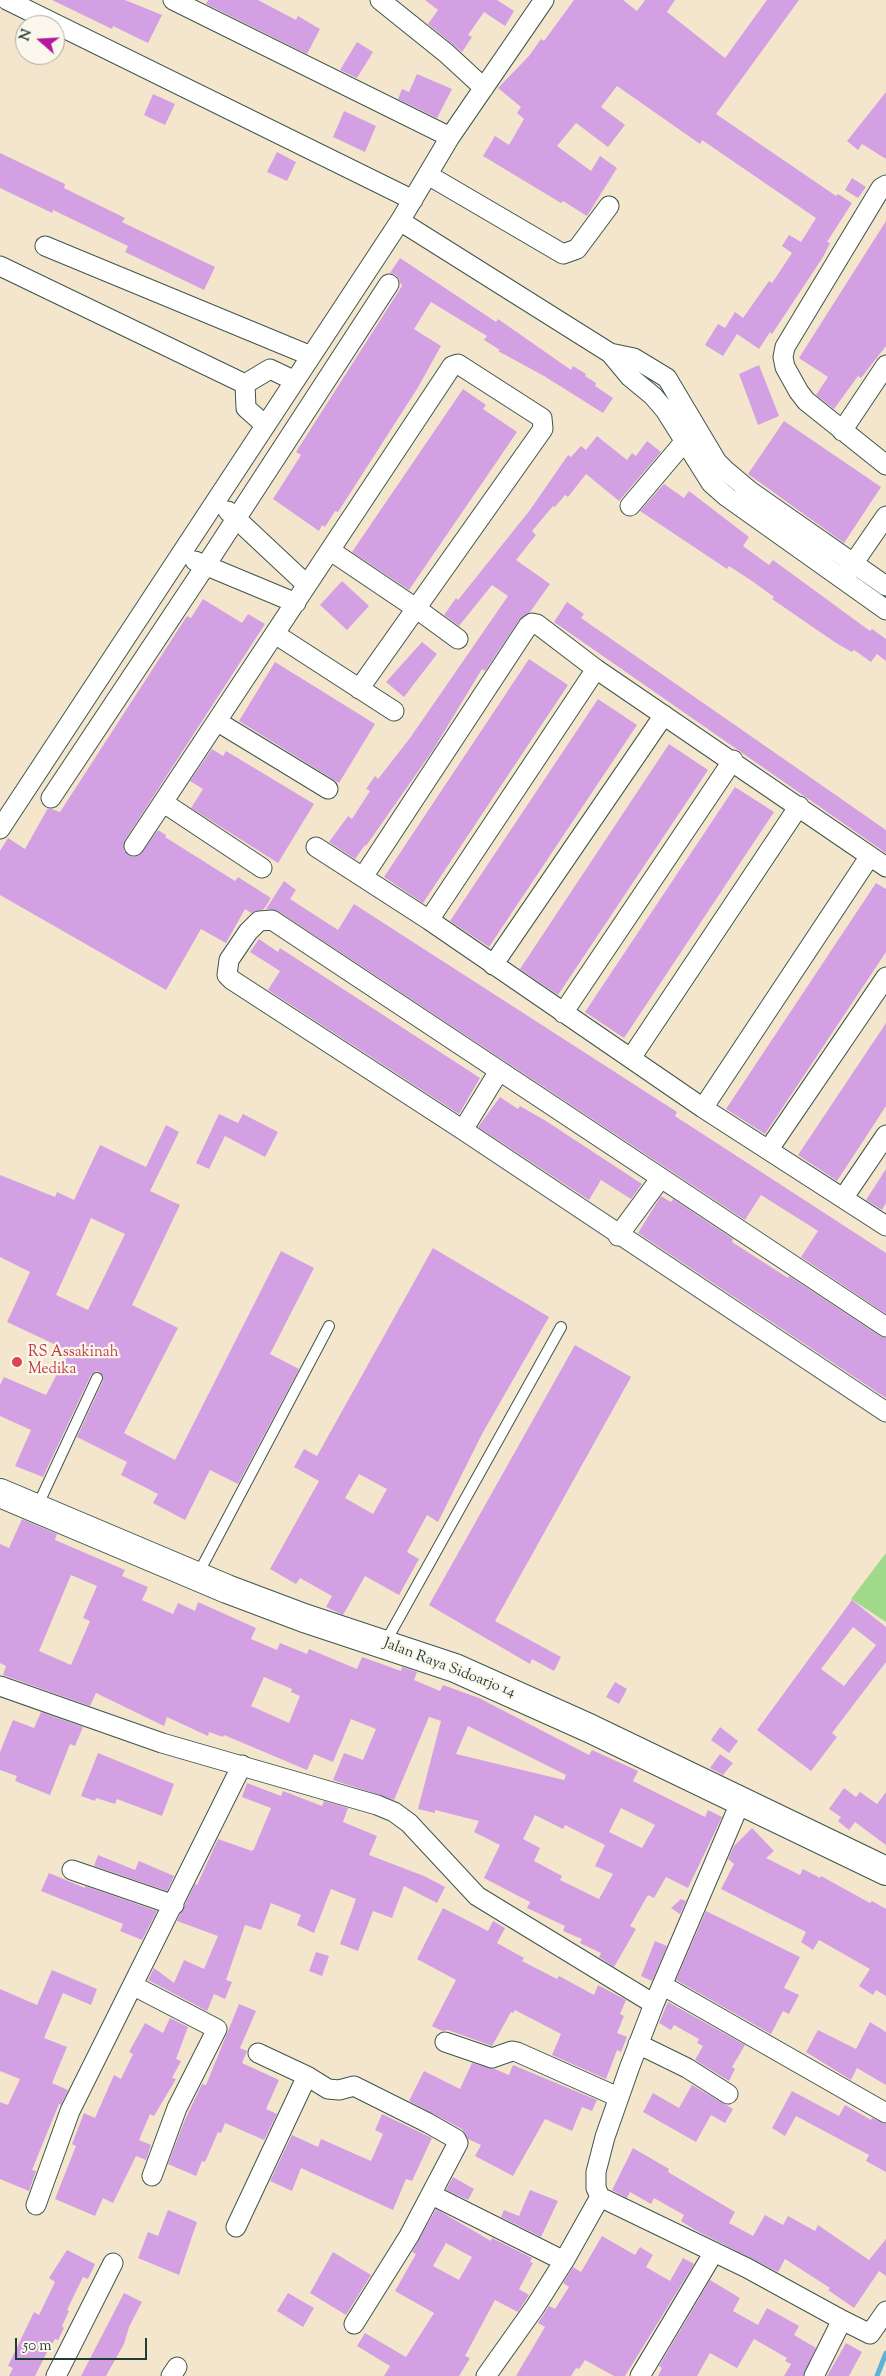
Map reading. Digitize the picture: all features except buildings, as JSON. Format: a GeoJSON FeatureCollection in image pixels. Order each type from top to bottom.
{"type":"FeatureCollection","features":[{"type":"Feature","properties":{"kind":"main road","name":"Jalan Raya Sidoarjo 14"},"geometry":{"type":"LineString","coordinates":[[0,1493],[196,1577],[304,1618],[385,1643],[454,1668],[524,1698],[740,1803],[886,1871]]}},
{"type":"Feature","properties":{"kind":"street"},"geometry":{"type":"LineString","coordinates":[[7,0],[412,200]]}},
{"type":"Feature","properties":{"kind":"street"},"geometry":{"type":"LineString","coordinates":[[174,0],[450,137]]}},
{"type":"Feature","properties":{"kind":"street"},"geometry":{"type":"LineString","coordinates":[[380,0],[446,52],[484,88]]}},
{"type":"Feature","properties":{"kind":"street"},"geometry":{"type":"LineString","coordinates":[[0,829],[400,221],[450,137],[544,0]]}},
{"type":"Feature","properties":{"kind":"street"},"geometry":{"type":"LineString","coordinates":[[428,175],[564,254],[577,249],[609,206]]}},
{"type":"Feature","properties":{"kind":"street"},"geometry":{"type":"LineString","coordinates":[[886,185],[881,188],[785,347],[783,357],[785,367],[798,392],[842,431],[886,464]]}},
{"type":"Feature","properties":{"kind":"street"},"geometry":{"type":"LineString","coordinates":[[400,221],[610,353],[630,377],[653,396],[684,441],[708,465]]}},
{"type":"Feature","properties":{"kind":"street"},"geometry":{"type":"LineString","coordinates":[[45,246],[311,356]]}},
{"type":"Feature","properties":{"kind":"street"},"geometry":{"type":"LineString","coordinates":[[0,266],[245,384]]}},
{"type":"Feature","properties":{"kind":"street"},"geometry":{"type":"LineString","coordinates":[[51,798],[237,519],[389,284]]}},
{"type":"Feature","properties":{"kind":"street"},"geometry":{"type":"LineString","coordinates":[[610,353],[634,358],[654,368],[667,378],[708,465],[711,484],[727,497],[848,572],[868,597],[886,610]]}},
{"type":"Feature","properties":{"kind":"street"},"geometry":{"type":"LineString","coordinates":[[134,846],[455,363],[542,418],[543,429],[359,689]]}},
{"type":"Feature","properties":{"kind":"street"},"geometry":{"type":"LineString","coordinates":[[842,431],[886,365]]}},
{"type":"Feature","properties":{"kind":"street"},"geometry":{"type":"LineString","coordinates":[[245,384],[270,369],[295,381]]}},
{"type":"Feature","properties":{"kind":"street"},"geometry":{"type":"LineString","coordinates":[[245,384],[246,408],[265,425]]}},
{"type":"Feature","properties":{"kind":"street"},"geometry":{"type":"LineString","coordinates":[[630,506],[684,441]]}},
{"type":"Feature","properties":{"kind":"street"},"geometry":{"type":"LineString","coordinates":[[216,500],[307,585]]}},
{"type":"Feature","properties":{"kind":"street"},"geometry":{"type":"LineString","coordinates":[[848,572],[886,516]]}},
{"type":"Feature","properties":{"kind":"street"},"geometry":{"type":"LineString","coordinates":[[331,551],[458,639]]}},
{"type":"Feature","properties":{"kind":"street"},"geometry":{"type":"LineString","coordinates":[[180,555],[296,603]]}},
{"type":"Feature","properties":{"kind":"street"},"geometry":{"type":"LineString","coordinates":[[848,572],[884,579]]}},
{"type":"Feature","properties":{"kind":"street"},"geometry":{"type":"LineString","coordinates":[[868,597],[884,579]]}},
{"type":"Feature","properties":{"kind":"street"},"geometry":{"type":"LineString","coordinates":[[363,877],[528,626],[537,624],[596,669],[733,760],[886,867]]}},
{"type":"Feature","properties":{"kind":"street"},"geometry":{"type":"LineString","coordinates":[[275,634],[394,711]]}},
{"type":"Feature","properties":{"kind":"street"},"geometry":{"type":"LineString","coordinates":[[429,920],[596,669]]}},
{"type":"Feature","properties":{"kind":"street"},"geometry":{"type":"LineString","coordinates":[[493,965],[664,715]]}},
{"type":"Feature","properties":{"kind":"street"},"geometry":{"type":"LineString","coordinates":[[218,722],[328,789]]}},
{"type":"Feature","properties":{"kind":"street"},"geometry":{"type":"LineString","coordinates":[[563,1012],[733,760]]}},
{"type":"Feature","properties":{"kind":"street"},"geometry":{"type":"LineString","coordinates":[[164,803],[262,868]]}},
{"type":"Feature","properties":{"kind":"street"},"geometry":{"type":"LineString","coordinates":[[631,1058],[799,806]]}},
{"type":"Feature","properties":{"kind":"street"},"geometry":{"type":"LineString","coordinates":[[316,847],[429,920],[703,1108],[844,1197],[886,1226]]}},
{"type":"Feature","properties":{"kind":"street"},"geometry":{"type":"LineString","coordinates":[[703,1108],[870,856]]}},
{"type":"Feature","properties":{"kind":"street"},"geometry":{"type":"LineString","coordinates":[[886,1327],[660,1179],[272,920],[259,921],[248,932],[229,960],[227,970],[232,980],[463,1130],[618,1236],[886,1412]]}},
{"type":"Feature","properties":{"kind":"street"},"geometry":{"type":"LineString","coordinates":[[769,1149],[886,977]]}},
{"type":"Feature","properties":{"kind":"street"},"geometry":{"type":"LineString","coordinates":[[463,1130],[499,1071]]}},
{"type":"Feature","properties":{"kind":"street"},"geometry":{"type":"LineString","coordinates":[[844,1197],[886,1135]]}},
{"type":"Feature","properties":{"kind":"street"},"geometry":{"type":"LineString","coordinates":[[618,1236],[660,1179]]}},
{"type":"Feature","properties":{"kind":"street"},"geometry":{"type":"LineString","coordinates":[[0,1686],[162,1742],[377,1805],[394,1812],[409,1822],[477,1896],[654,2004]]}},
{"type":"Feature","properties":{"kind":"street"},"geometry":{"type":"LineString","coordinates":[[36,2205],[70,2111],[134,1986],[242,1765]]}},
{"type":"Feature","properties":{"kind":"street"},"geometry":{"type":"LineString","coordinates":[[740,1803],[654,2004],[618,2097],[596,2172],[596,2188],[600,2197],[714,2252],[870,2334],[886,2311]]}},
{"type":"Feature","properties":{"kind":"street"},"geometry":{"type":"LineString","coordinates":[[72,1870],[174,1905]]}},
{"type":"Feature","properties":{"kind":"street"},"geometry":{"type":"LineString","coordinates":[[662,1985],[886,2113]]}},
{"type":"Feature","properties":{"kind":"street"},"geometry":{"type":"LineString","coordinates":[[134,1986],[217,2029],[177,2108],[152,2176]]}},
{"type":"Feature","properties":{"kind":"street"},"geometry":{"type":"LineString","coordinates":[[445,2042],[486,2057],[497,2058],[512,2050],[618,2097]]}},
{"type":"Feature","properties":{"kind":"street"},"geometry":{"type":"LineString","coordinates":[[638,2044],[687,2068],[728,2094]]}},
{"type":"Feature","properties":{"kind":"street"},"geometry":{"type":"LineString","coordinates":[[258,2053],[307,2076],[328,2089],[338,2090],[354,2086],[456,2139],[457,2148],[432,2195],[391,2267],[354,2324]]}},
{"type":"Feature","properties":{"kind":"street"},"geometry":{"type":"LineString","coordinates":[[236,2227],[307,2076]]}},
{"type":"Feature","properties":{"kind":"street"},"geometry":{"type":"LineString","coordinates":[[432,2195],[564,2261]]}},
{"type":"Feature","properties":{"kind":"street"},"geometry":{"type":"LineString","coordinates":[[486,2376],[535,2307],[564,2261],[600,2197]]}},
{"type":"Feature","properties":{"kind":"street"},"geometry":{"type":"LineString","coordinates":[[640,2376],[714,2252]]}},
{"type":"Feature","properties":{"kind":"street"},"geometry":{"type":"LineString","coordinates":[[56,2376],[113,2263]]}},
{"type":"Feature","properties":{"kind":"street"},"geometry":{"type":"LineString","coordinates":[[814,2376],[842,2320]]}},
{"type":"Feature","properties":{"kind":"lane"},"geometry":{"type":"LineString","coordinates":[[196,1577],[328,1326]]}},
{"type":"Feature","properties":{"kind":"lane"},"geometry":{"type":"LineString","coordinates":[[385,1643],[561,1327]]}},
{"type":"Feature","properties":{"kind":"lane"},"geometry":{"type":"LineString","coordinates":[[36,1508],[97,1378]]}},
{"type":"Feature","properties":{"kind":"green space"},"geometry":{"type":"Polygon","coordinates":[[[886,1553],[886,1622],[851,1599],[886,1553]]]}},
{"type":"Feature","properties":{"kind":"waterway"},"geometry":{"type":"LineString","coordinates":[[877,2376],[886,2353]]}},
{"type":"Feature","properties":{"kind":"place","name":"RS Assakinah Medika"},"geometry":{"type":"Point","coordinates":[17,1362]}}]}
